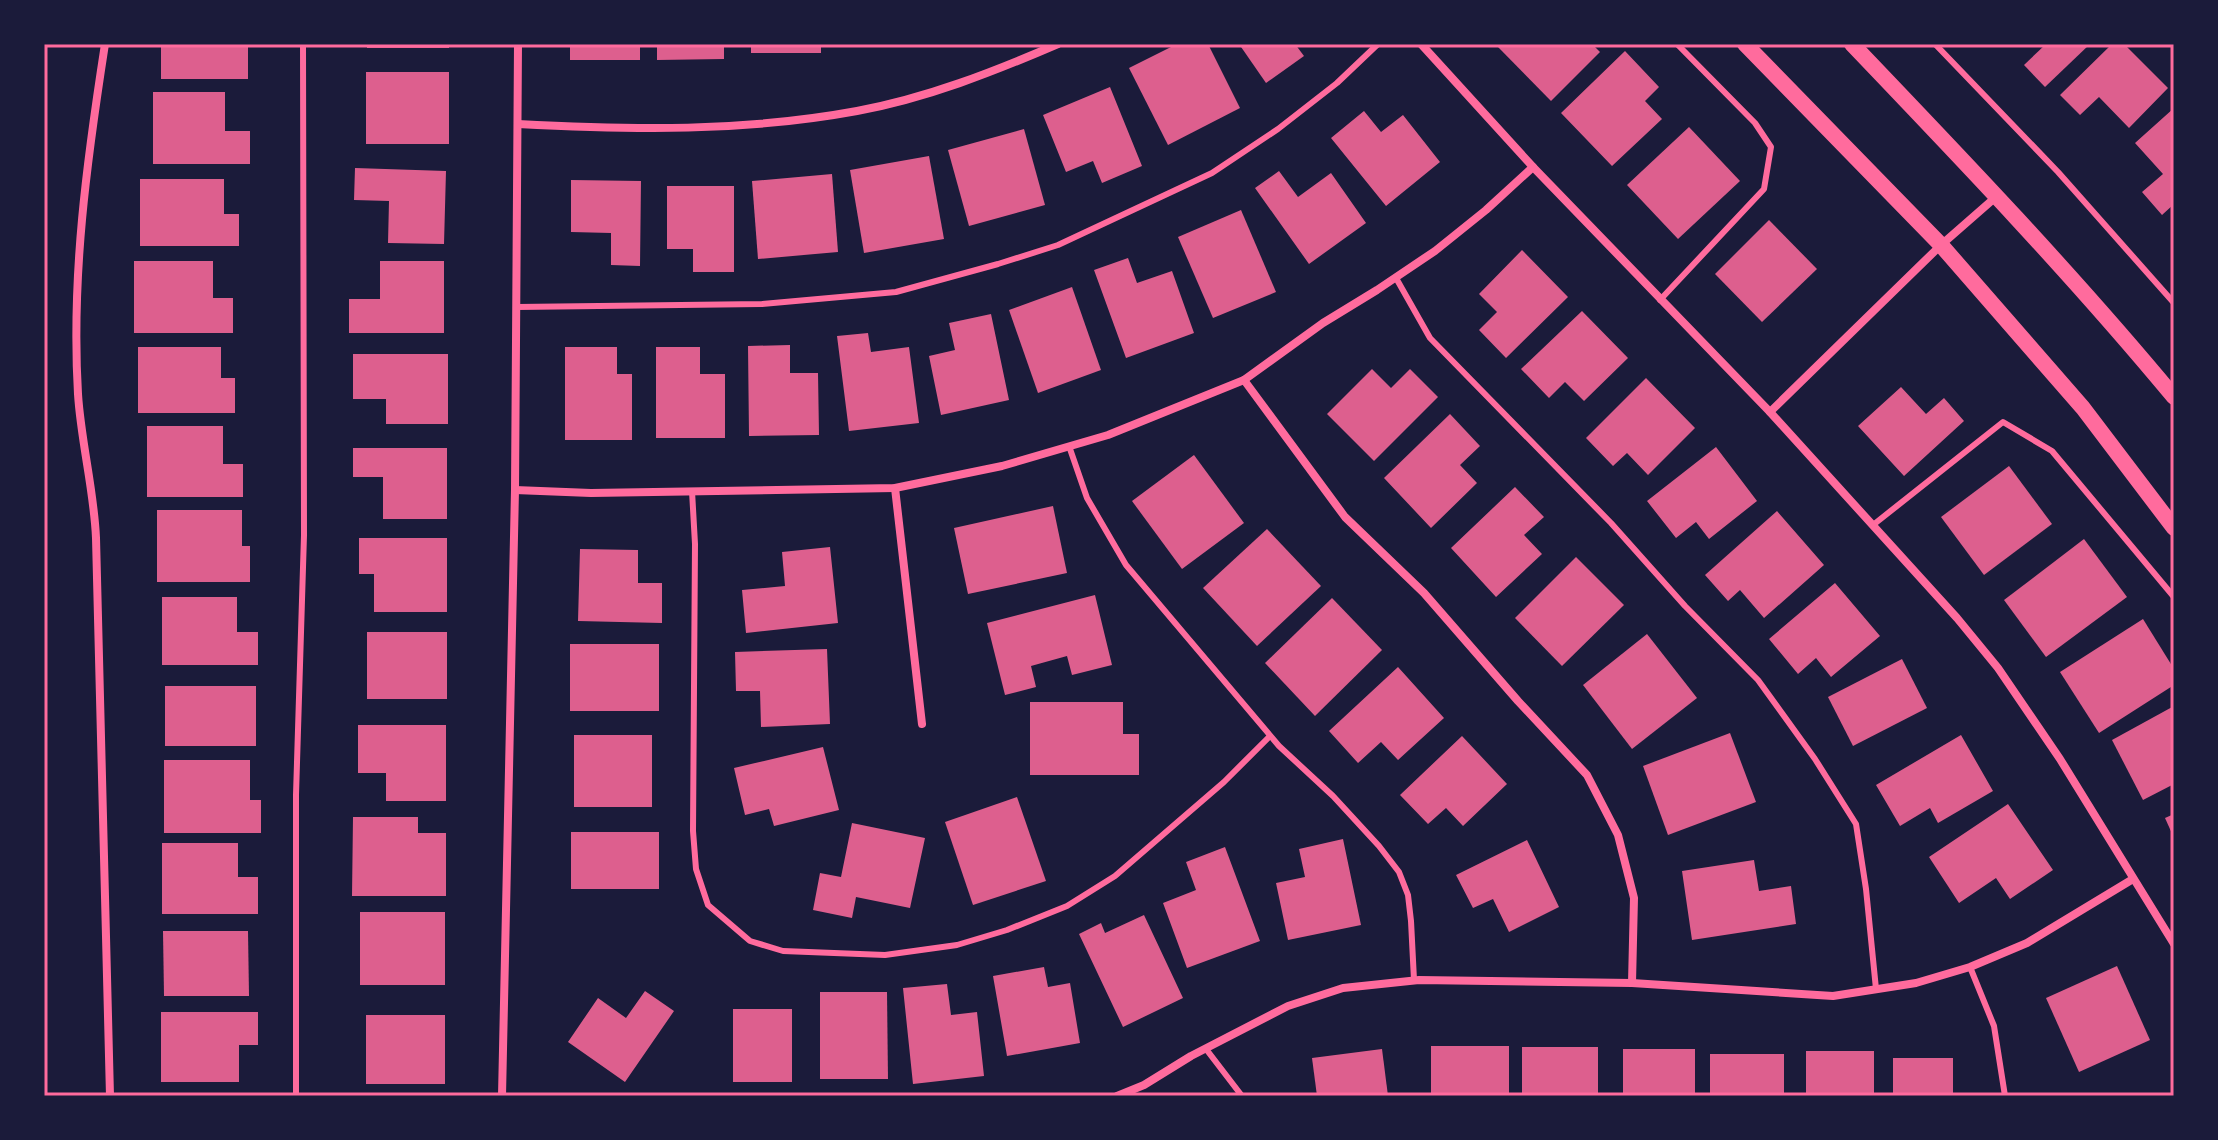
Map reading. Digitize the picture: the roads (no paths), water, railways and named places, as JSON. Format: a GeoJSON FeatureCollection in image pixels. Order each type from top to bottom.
{"type":"FeatureCollection","features":[{"type":"Feature","properties":{"kind":"main road"},"geometry":{"type":"LineString","coordinates":[[1745,44],[1941,245],[2083,408],[2174,528]]}},
{"type":"Feature","properties":{"kind":"main road"},"geometry":{"type":"LineString","coordinates":[[1852,44],[1997,196],[2116,327],[2174,397]]}},
{"type":"Feature","properties":{"kind":"street"},"geometry":{"type":"LineString","coordinates":[[105,44],[88,149],[77,259],[76,305],[78,395],[95,521],[104,764],[110,1096]]}},
{"type":"Feature","properties":{"kind":"street"},"geometry":{"type":"LineString","coordinates":[[502,1096],[515,490],[518,44]]}},
{"type":"Feature","properties":{"kind":"street"},"geometry":{"type":"LineString","coordinates":[[518,124],[707,128],[751,126],[859,111],[986,75],[1058,44]]}},
{"type":"Feature","properties":{"kind":"street"},"geometry":{"type":"LineString","coordinates":[[1421,44],[1533,167],[1770,412],[1957,618],[1998,668],[2060,759],[2174,944]]}},
{"type":"Feature","properties":{"kind":"street"},"geometry":{"type":"LineString","coordinates":[[515,490],[591,493],[895,488],[1002,466],[1108,435],[1244,380],[1323,323],[1435,251],[1533,167]]}},
{"type":"Feature","properties":{"kind":"street"},"geometry":{"type":"LineString","coordinates":[[1770,412],[1941,245],[1997,196]]}},
{"type":"Feature","properties":{"kind":"street"},"geometry":{"type":"LineString","coordinates":[[1244,380],[1345,517],[1424,593],[1587,775],[1618,835],[1634,898],[1632,983]]}},
{"type":"Feature","properties":{"kind":"street"},"geometry":{"type":"LineString","coordinates":[[895,488],[922,724]]}},
{"type":"Feature","properties":{"kind":"street"},"geometry":{"type":"LineString","coordinates":[[1117,1096],[1144,1085],[1288,1006],[1343,988],[1414,980],[1632,983],[1833,996],[1916,983],[1970,967],[2027,943],[2133,879]]}},
{"type":"Feature","properties":{"kind":"lane"},"geometry":{"type":"LineString","coordinates":[[296,1096],[296,795],[304,535],[303,44]]}},
{"type":"Feature","properties":{"kind":"lane"},"geometry":{"type":"LineString","coordinates":[[517,307],[762,304],[896,292],[998,264],[1058,245],[1212,173],[1278,129],[1378,44]]}},
{"type":"Feature","properties":{"kind":"lane"},"geometry":{"type":"LineString","coordinates":[[1660,300],[1764,189],[1771,147],[1755,123],[1677,44]]}},
{"type":"Feature","properties":{"kind":"lane"},"geometry":{"type":"LineString","coordinates":[[1935,44],[2058,172],[2174,303]]}},
{"type":"Feature","properties":{"kind":"lane"},"geometry":{"type":"LineString","coordinates":[[1396,278],[1430,338],[1611,523],[1685,606],[1758,680],[1815,759],[1856,824],[1876,989]]}},
{"type":"Feature","properties":{"kind":"lane"},"geometry":{"type":"LineString","coordinates":[[1873,525],[2003,422],[2052,451],[2174,597]]}},
{"type":"Feature","properties":{"kind":"lane"},"geometry":{"type":"LineString","coordinates":[[1069,446],[1087,498],[1126,565],[1270,736],[1333,796],[1399,872],[1410,908],[1414,980]]}},
{"type":"Feature","properties":{"kind":"lane"},"geometry":{"type":"LineString","coordinates":[[692,491],[695,544],[693,831],[696,869],[708,905],[750,941],[783,951],[885,955],[957,945],[1007,930],[1067,906],[1115,876],[1224,782],[1270,736]]}},
{"type":"Feature","properties":{"kind":"lane"},"geometry":{"type":"LineString","coordinates":[[1970,967],[1994,1026],[2005,1096]]}},
{"type":"Feature","properties":{"kind":"lane"},"geometry":{"type":"LineString","coordinates":[[1206,1049],[1242,1096]]}}]}
